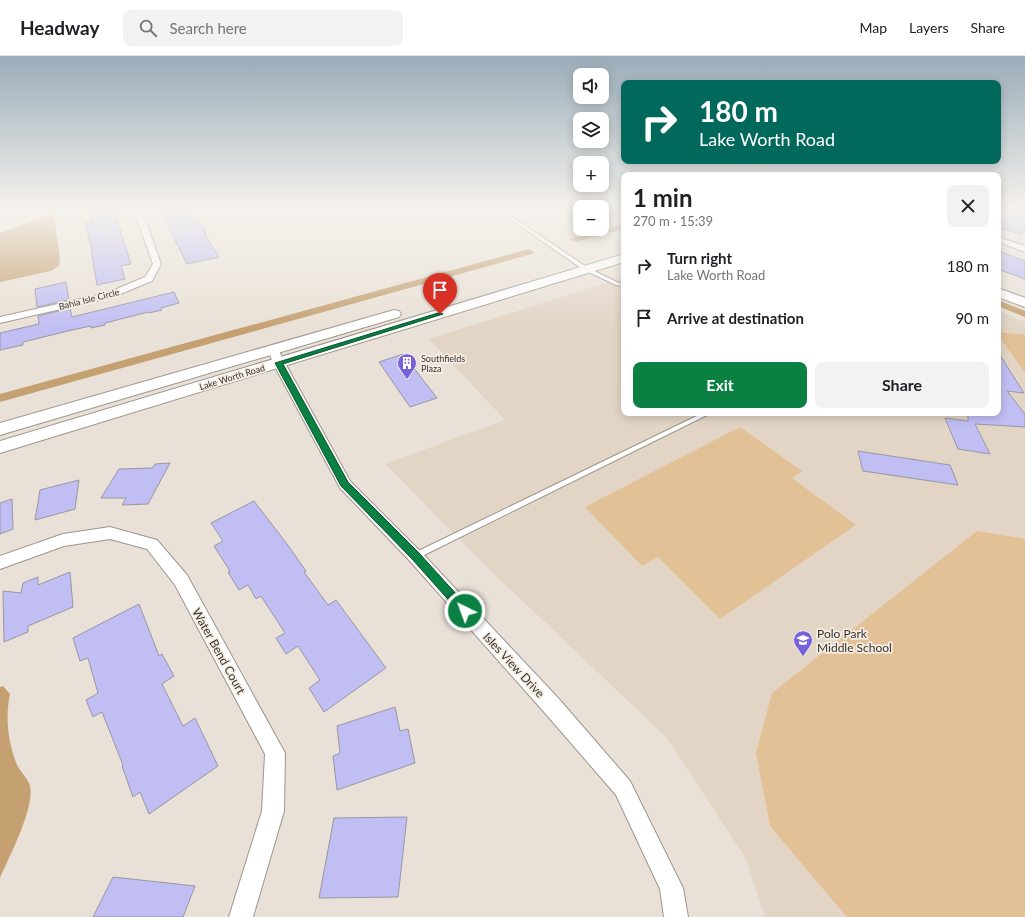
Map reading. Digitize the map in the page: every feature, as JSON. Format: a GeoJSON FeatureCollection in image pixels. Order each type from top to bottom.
{"type":"FeatureCollection","features":[{"type":"Feature","properties":{"kind":"street","name":"Bahia Isle Circle"},"geometry":{"type":"LineString","coordinates":[[0,320],[110,295],[149,279],[157,264],[151,248]]}},
{"type":"Feature","properties":{"kind":"street","name":"Lake Worth Road"},"geometry":{"type":"LineString","coordinates":[[581,266],[621,249]]}},
{"type":"Feature","properties":{"kind":"street","name":"Lake Worth Road"},"geometry":{"type":"LineString","coordinates":[[0,429],[276,356],[581,266],[621,259]]}},
{"type":"Feature","properties":{"kind":"street"},"geometry":{"type":"LineString","coordinates":[[1001,293],[1025,303]]}},
{"type":"Feature","properties":{"kind":"street","name":"Lake Worth Road"},"geometry":{"type":"LineString","coordinates":[[0,447],[276,356]]}},
{"type":"Feature","properties":{"kind":"street","name":"Isles View Drive"},"geometry":{"type":"LineString","coordinates":[[276,356],[344,484],[415,556],[552,706],[623,788],[671,888],[676,917]]}},
{"type":"Feature","properties":{"kind":"street","name":"Water Bend Court"},"geometry":{"type":"LineString","coordinates":[[0,563],[63,540],[110,533],[152,544],[180,580],[275,753],[273,811],[241,917]]}},
{"type":"Feature","properties":{"kind":"lane"},"geometry":{"type":"LineString","coordinates":[[555,248],[581,266],[621,284]]}},
{"type":"Feature","properties":{"kind":"lane"},"geometry":{"type":"LineString","coordinates":[[415,556],[702,416]]}},
{"type":"Feature","properties":{"kind":"shaded area"},"geometry":{"type":"Polygon","coordinates":[[[0,248],[59,248],[59,266],[51,271],[0,282],[0,248]]]}},
{"type":"Feature","properties":{"kind":"shaded area"},"geometry":{"type":"Polygon","coordinates":[[[529,249],[535,253],[0,402],[0,394],[529,249]]]}},
{"type":"Feature","properties":{"kind":"shaded area","name":"Polo Park Middle School"},"geometry":{"type":"Polygon","coordinates":[[[621,278],[621,416],[1001,416],[1001,311],[1025,322],[1025,917],[765,917],[746,859],[667,738],[495,575],[385,464],[505,420],[429,339],[621,278]]]}},
{"type":"Feature","properties":{"kind":"shaded area"},"geometry":{"type":"Polygon","coordinates":[[[1001,301],[1025,311],[1025,317],[1001,307],[1001,301]]]}},
{"type":"Feature","properties":{"kind":"shaded area"},"geometry":{"type":"Polygon","coordinates":[[[1001,332],[1025,335],[1025,373],[1001,339],[1001,332]]]}},
{"type":"Feature","properties":{"kind":"shaded area"},"geometry":{"type":"Polygon","coordinates":[[[740,427],[802,471],[792,478],[856,525],[720,619],[658,557],[642,566],[585,507],[740,427]]]}},
{"type":"Feature","properties":{"kind":"shaded area"},"geometry":{"type":"Polygon","coordinates":[[[977,531],[1025,539],[1025,917],[848,917],[770,826],[756,753],[772,693],[977,531]]]}},
{"type":"Feature","properties":{"kind":"shaded area"},"geometry":{"type":"Polygon","coordinates":[[[3,686],[10,694],[8,703],[8,730],[11,748],[17,765],[29,783],[31,795],[25,819],[0,878],[0,687],[3,686]]]}},
{"type":"Feature","properties":{"kind":"building"},"geometry":{"type":"Polygon","coordinates":[[[92,248],[126,248],[131,264],[121,266],[125,279],[97,285],[92,248]]]}},
{"type":"Feature","properties":{"kind":"building"},"geometry":{"type":"Polygon","coordinates":[[[179,248],[213,248],[219,257],[187,264],[179,248]]]}},
{"type":"Feature","properties":{"kind":"building"},"geometry":{"type":"Polygon","coordinates":[[[1001,252],[1025,261],[1025,279],[1001,270],[1001,252]]]}},
{"type":"Feature","properties":{"kind":"building"},"geometry":{"type":"Polygon","coordinates":[[[66,282],[69,300],[37,307],[35,289],[66,282]]]}},
{"type":"Feature","properties":{"kind":"building"},"geometry":{"type":"Polygon","coordinates":[[[174,292],[179,303],[161,308],[162,310],[105,323],[105,325],[91,328],[91,326],[23,342],[23,345],[0,350],[0,333],[39,324],[38,316],[70,308],[72,317],[174,292]]]}},
{"type":"Feature","properties":{"kind":"building","name":"Southfields Plaza"},"geometry":{"type":"Polygon","coordinates":[[[403,354],[437,398],[410,407],[379,362],[403,354]]]}},
{"type":"Feature","properties":{"kind":"building"},"geometry":{"type":"Polygon","coordinates":[[[1001,357],[1024,393],[1007,391],[1025,414],[1025,427],[975,424],[990,454],[958,449],[945,418],[968,421],[968,416],[1001,416],[1001,357]]]}},
{"type":"Feature","properties":{"kind":"building"},"geometry":{"type":"Polygon","coordinates":[[[858,451],[950,465],[958,485],[863,471],[858,451]]]}},
{"type":"Feature","properties":{"kind":"building"},"geometry":{"type":"Polygon","coordinates":[[[170,463],[148,504],[122,505],[126,498],[101,498],[119,469],[152,468],[155,464],[170,463]]]}},
{"type":"Feature","properties":{"kind":"building"},"geometry":{"type":"Polygon","coordinates":[[[79,480],[75,509],[35,520],[40,490],[79,480]]]}},
{"type":"Feature","properties":{"kind":"building"},"geometry":{"type":"Polygon","coordinates":[[[12,499],[13,529],[0,534],[0,503],[12,499]]]}},
{"type":"Feature","properties":{"kind":"building"},"geometry":{"type":"Polygon","coordinates":[[[254,501],[287,544],[306,571],[304,572],[328,605],[336,600],[386,668],[324,712],[309,688],[320,680],[298,646],[286,654],[276,638],[285,633],[261,596],[256,599],[248,585],[239,590],[228,572],[230,571],[214,546],[223,541],[211,523],[254,501]]]}},
{"type":"Feature","properties":{"kind":"building"},"geometry":{"type":"Polygon","coordinates":[[[70,572],[73,607],[28,626],[28,632],[4,642],[3,591],[21,593],[23,583],[38,577],[38,585],[70,572]]]}},
{"type":"Feature","properties":{"kind":"building"},"geometry":{"type":"Polygon","coordinates":[[[139,604],[159,656],[162,654],[174,676],[162,684],[183,726],[195,718],[218,766],[149,814],[140,792],[133,797],[122,766],[123,765],[102,712],[93,717],[86,700],[98,693],[88,658],[80,661],[73,638],[139,604]]]}},
{"type":"Feature","properties":{"kind":"building"},"geometry":{"type":"Polygon","coordinates":[[[395,707],[400,731],[408,729],[415,763],[337,790],[333,756],[340,753],[337,726],[395,707]]]}},
{"type":"Feature","properties":{"kind":"building"},"geometry":{"type":"Polygon","coordinates":[[[407,817],[398,897],[319,898],[334,818],[407,817]]]}},
{"type":"Feature","properties":{"kind":"building"},"geometry":{"type":"Polygon","coordinates":[[[113,877],[195,886],[183,917],[93,917],[113,877]]]}},
{"type":"Feature","properties":{"kind":"place","name":"Southfields Plaza"},"geometry":{"type":"Point","coordinates":[407,380]}},
{"type":"Feature","properties":{"kind":"place","name":"Polo Park Middle School"},"geometry":{"type":"Point","coordinates":[803,657]}},
{"type":"Feature","properties":{"kind":"route"},"geometry":{"type":"LineString","coordinates":[[440,314],[279,363],[344,484],[415,556],[465,611]]}}]}
